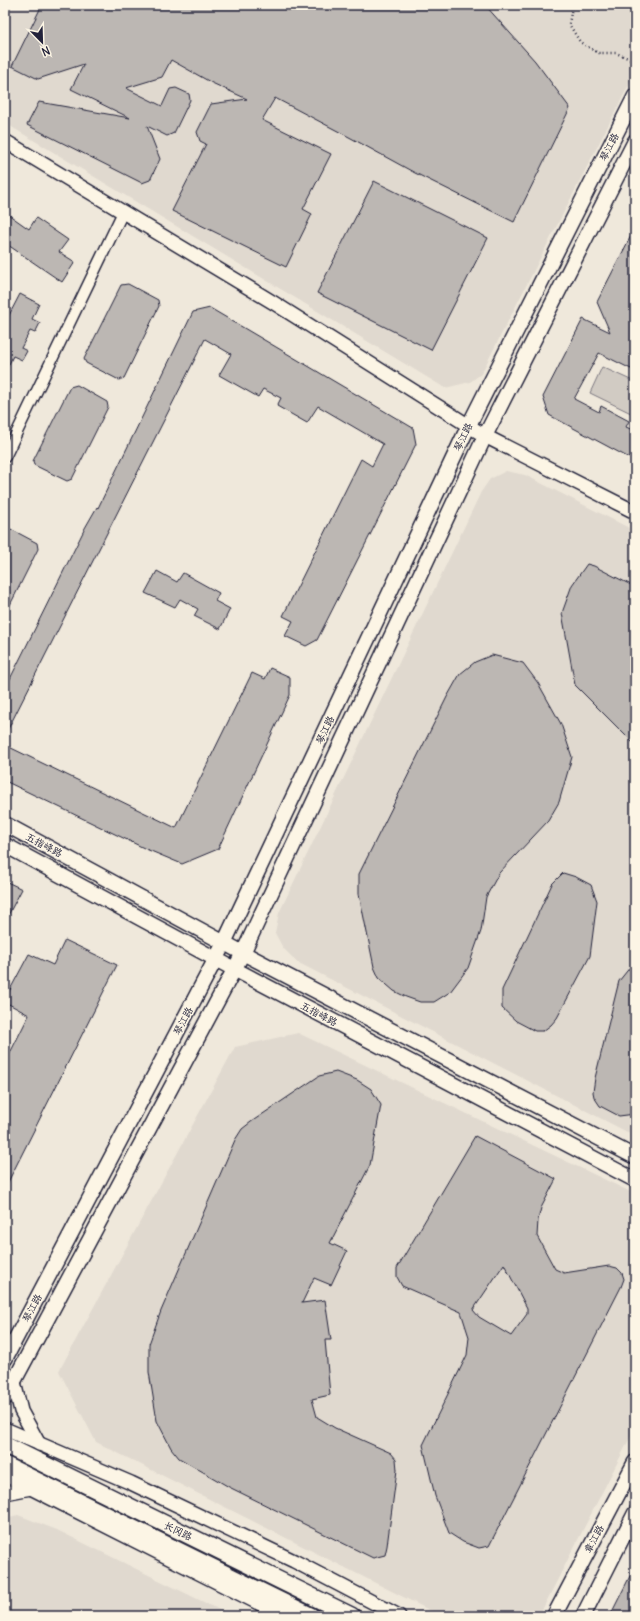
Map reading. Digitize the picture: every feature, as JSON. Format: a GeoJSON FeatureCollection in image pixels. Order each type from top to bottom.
{"type":"FeatureCollection","features":[{"type":"Feature","properties":{"kind":"main road","name":"琴江路"},"geometry":{"type":"LineString","coordinates":[[5,1359],[224,943],[469,425],[635,96]]}},
{"type":"Feature","properties":{"kind":"main road","name":"琴江路"},"geometry":{"type":"LineString","coordinates":[[5,1398],[243,953],[485,436],[635,141]]}},
{"type":"Feature","properties":{"kind":"main road","name":"五指峰路"},"geometry":{"type":"LineString","coordinates":[[5,824],[224,943],[635,1157]]}},
{"type":"Feature","properties":{"kind":"main road","name":"五指峰路"},"geometry":{"type":"LineString","coordinates":[[5,845],[234,969],[635,1180]]}},
{"type":"Feature","properties":{"kind":"main road","name":"长冈路"},"geometry":{"type":"LineString","coordinates":[[5,1445],[352,1616]]}},
{"type":"Feature","properties":{"kind":"main road","name":"章江路"},"geometry":{"type":"LineString","coordinates":[[554,1616],[635,1462]]}},
{"type":"Feature","properties":{"kind":"main road","name":"长冈路"},"geometry":{"type":"LineString","coordinates":[[5,1465],[311,1616]]}},
{"type":"Feature","properties":{"kind":"main road"},"geometry":{"type":"LineString","coordinates":[[583,1616],[635,1513]]}},
{"type":"Feature","properties":{"kind":"street"},"geometry":{"type":"LineString","coordinates":[[5,141],[274,303],[485,436],[635,512]]}},
{"type":"Feature","properties":{"kind":"street"},"geometry":{"type":"LineString","coordinates":[[5,457],[123,212]]}},
{"type":"Feature","properties":{"kind":"street"},"geometry":{"type":"LineString","coordinates":[[14,1382],[22,1411],[39,1444]]}},
{"type":"Feature","properties":{"kind":"street"},"geometry":{"type":"LineString","coordinates":[[5,1429],[131,1483],[287,1557],[399,1616]]}},
{"type":"Feature","properties":{"kind":"street"},"geometry":{"type":"LineString","coordinates":[[5,1475],[284,1616]]}},
{"type":"Feature","properties":{"kind":"street"},"geometry":{"type":"LineString","coordinates":[[5,1493],[31,1488]]}},
{"type":"Feature","properties":{"kind":"path"},"geometry":{"type":"LineString","coordinates":[[572,7],[569,24],[580,42],[598,52],[616,53],[635,61]]}},
{"type":"Feature","properties":{"kind":"shaded area"},"geometry":{"type":"Polygon","coordinates":[[[5,5],[633,5],[635,7],[635,73],[481,374],[470,382],[445,388],[5,123],[5,5]]]}},
{"type":"Feature","properties":{"kind":"shaded area"},"geometry":{"type":"Polygon","coordinates":[[[602,367],[635,382],[635,415],[590,393],[602,367]]]}},
{"type":"Feature","properties":{"kind":"shaded area"},"geometry":{"type":"Polygon","coordinates":[[[506,471],[525,475],[635,531],[635,1136],[297,962],[283,948],[275,933],[279,913],[481,492],[490,479],[506,471]]]}},
{"type":"Feature","properties":{"kind":"shaded area"},"geometry":{"type":"Polygon","coordinates":[[[298,1033],[635,1194],[635,1428],[539,1616],[441,1616],[96,1442],[59,1371],[235,1047],[298,1033]]]}},
{"type":"Feature","properties":{"kind":"shaded area"},"geometry":{"type":"Polygon","coordinates":[[[18,1515],[57,1530],[232,1616],[5,1616],[5,1518],[18,1515]]]}},
{"type":"Feature","properties":{"kind":"building"},"geometry":{"type":"Polygon","coordinates":[[[42,5],[485,5],[535,61],[570,108],[514,222],[415,173],[275,98],[262,120],[331,154],[303,209],[312,214],[286,267],[172,211],[206,144],[200,141],[197,132],[211,104],[247,99],[212,83],[171,60],[162,77],[126,88],[162,106],[170,89],[176,88],[189,94],[190,100],[174,133],[167,136],[147,126],[160,159],[150,180],[142,183],[27,125],[39,102],[130,118],[71,89],[84,64],[38,79],[12,66],[42,5]]]}},
{"type":"Feature","properties":{"kind":"building"},"geometry":{"type":"Polygon","coordinates":[[[374,181],[488,238],[431,350],[317,293],[374,181]]]}},
{"type":"Feature","properties":{"kind":"building"},"geometry":{"type":"Polygon","coordinates":[[[5,212],[29,229],[36,218],[68,240],[59,252],[75,262],[62,282],[5,243],[5,212]]]}},
{"type":"Feature","properties":{"kind":"building"},"geometry":{"type":"Polygon","coordinates":[[[635,228],[635,371],[599,353],[574,399],[599,412],[601,406],[629,421],[626,427],[635,431],[635,461],[549,415],[543,397],[583,319],[610,332],[597,302],[635,228]]]}},
{"type":"Feature","properties":{"kind":"building"},"geometry":{"type":"Polygon","coordinates":[[[128,284],[158,300],[159,306],[124,378],[119,380],[86,363],[84,359],[121,285],[128,284]]]}},
{"type":"Feature","properties":{"kind":"building"},"geometry":{"type":"Polygon","coordinates":[[[20,294],[39,304],[32,319],[40,323],[35,333],[30,331],[21,348],[27,351],[22,360],[13,356],[5,372],[5,323],[20,294]]]}},
{"type":"Feature","properties":{"kind":"building"},"geometry":{"type":"Polygon","coordinates":[[[210,308],[413,428],[416,444],[317,640],[306,646],[285,636],[293,621],[283,616],[361,459],[372,466],[383,444],[318,406],[307,423],[277,406],[281,398],[263,389],[258,397],[219,375],[231,354],[205,339],[5,735],[5,689],[85,528],[97,507],[98,508],[193,312],[210,308]]]}},
{"type":"Feature","properties":{"kind":"building"},"geometry":{"type":"Polygon","coordinates":[[[77,385],[107,402],[108,407],[72,479],[67,481],[34,465],[33,461],[70,387],[77,385]]]}},
{"type":"Feature","properties":{"kind":"building"},"geometry":{"type":"Polygon","coordinates":[[[5,526],[37,543],[38,549],[5,615],[5,526]]]}},
{"type":"Feature","properties":{"kind":"building"},"geometry":{"type":"Polygon","coordinates":[[[587,564],[594,566],[635,587],[635,745],[575,685],[562,613],[572,585],[587,564]]]}},
{"type":"Feature","properties":{"kind":"building"},"geometry":{"type":"Polygon","coordinates":[[[157,571],[177,582],[183,573],[219,593],[215,601],[230,609],[220,629],[194,616],[198,609],[180,599],[175,607],[145,593],[157,571]]]}},
{"type":"Feature","properties":{"kind":"building"},"geometry":{"type":"Polygon","coordinates":[[[492,655],[523,663],[538,683],[561,724],[572,757],[559,802],[548,821],[499,873],[486,897],[481,931],[468,968],[450,992],[434,1002],[420,1002],[394,991],[379,978],[374,967],[359,894],[359,874],[447,697],[460,674],[475,662],[492,655]]]}},
{"type":"Feature","properties":{"kind":"building"},"geometry":{"type":"Polygon","coordinates":[[[270,668],[290,677],[290,695],[218,849],[182,864],[146,849],[5,781],[5,745],[176,828],[252,673],[265,679],[270,668]]]}},
{"type":"Feature","properties":{"kind":"building"},"geometry":{"type":"Polygon","coordinates":[[[563,873],[576,877],[591,885],[597,901],[590,956],[557,1018],[543,1031],[535,1031],[516,1021],[502,1008],[502,990],[552,884],[563,873]]]}},
{"type":"Feature","properties":{"kind":"building"},"geometry":{"type":"Polygon","coordinates":[[[5,881],[22,889],[5,921],[5,881]]]}},
{"type":"Feature","properties":{"kind":"building"},"geometry":{"type":"Polygon","coordinates":[[[65,940],[117,965],[5,1188],[5,1063],[29,1015],[5,1002],[5,999],[29,954],[53,965],[65,940]]]}},
{"type":"Feature","properties":{"kind":"building"},"geometry":{"type":"Polygon","coordinates":[[[635,961],[635,1114],[619,1116],[600,1106],[594,1097],[593,1092],[595,1078],[619,981],[635,961]]]}},
{"type":"Feature","properties":{"kind":"building"},"geometry":{"type":"Polygon","coordinates":[[[336,1072],[357,1080],[371,1089],[381,1105],[370,1165],[330,1243],[347,1251],[331,1285],[314,1278],[302,1303],[325,1300],[331,1340],[325,1340],[330,1395],[312,1399],[317,1417],[335,1428],[391,1453],[396,1459],[397,1470],[385,1555],[373,1558],[229,1487],[179,1458],[171,1448],[157,1421],[149,1372],[149,1344],[161,1311],[235,1140],[242,1129],[251,1122],[319,1076],[336,1072]]]}},
{"type":"Feature","properties":{"kind":"building"},"geometry":{"type":"Polygon","coordinates":[[[475,1136],[556,1179],[541,1208],[538,1220],[537,1236],[555,1269],[564,1273],[609,1266],[617,1268],[622,1273],[624,1279],[489,1546],[479,1548],[463,1542],[449,1533],[435,1496],[423,1445],[467,1355],[469,1337],[461,1312],[402,1286],[397,1277],[397,1268],[475,1136]],[[504,1264],[473,1310],[479,1317],[511,1336],[527,1314],[527,1308],[504,1264]]]}},
{"type":"Feature","properties":{"kind":"building"},"geometry":{"type":"Polygon","coordinates":[[[635,1566],[635,1616],[610,1616],[635,1566]]]}}]}
